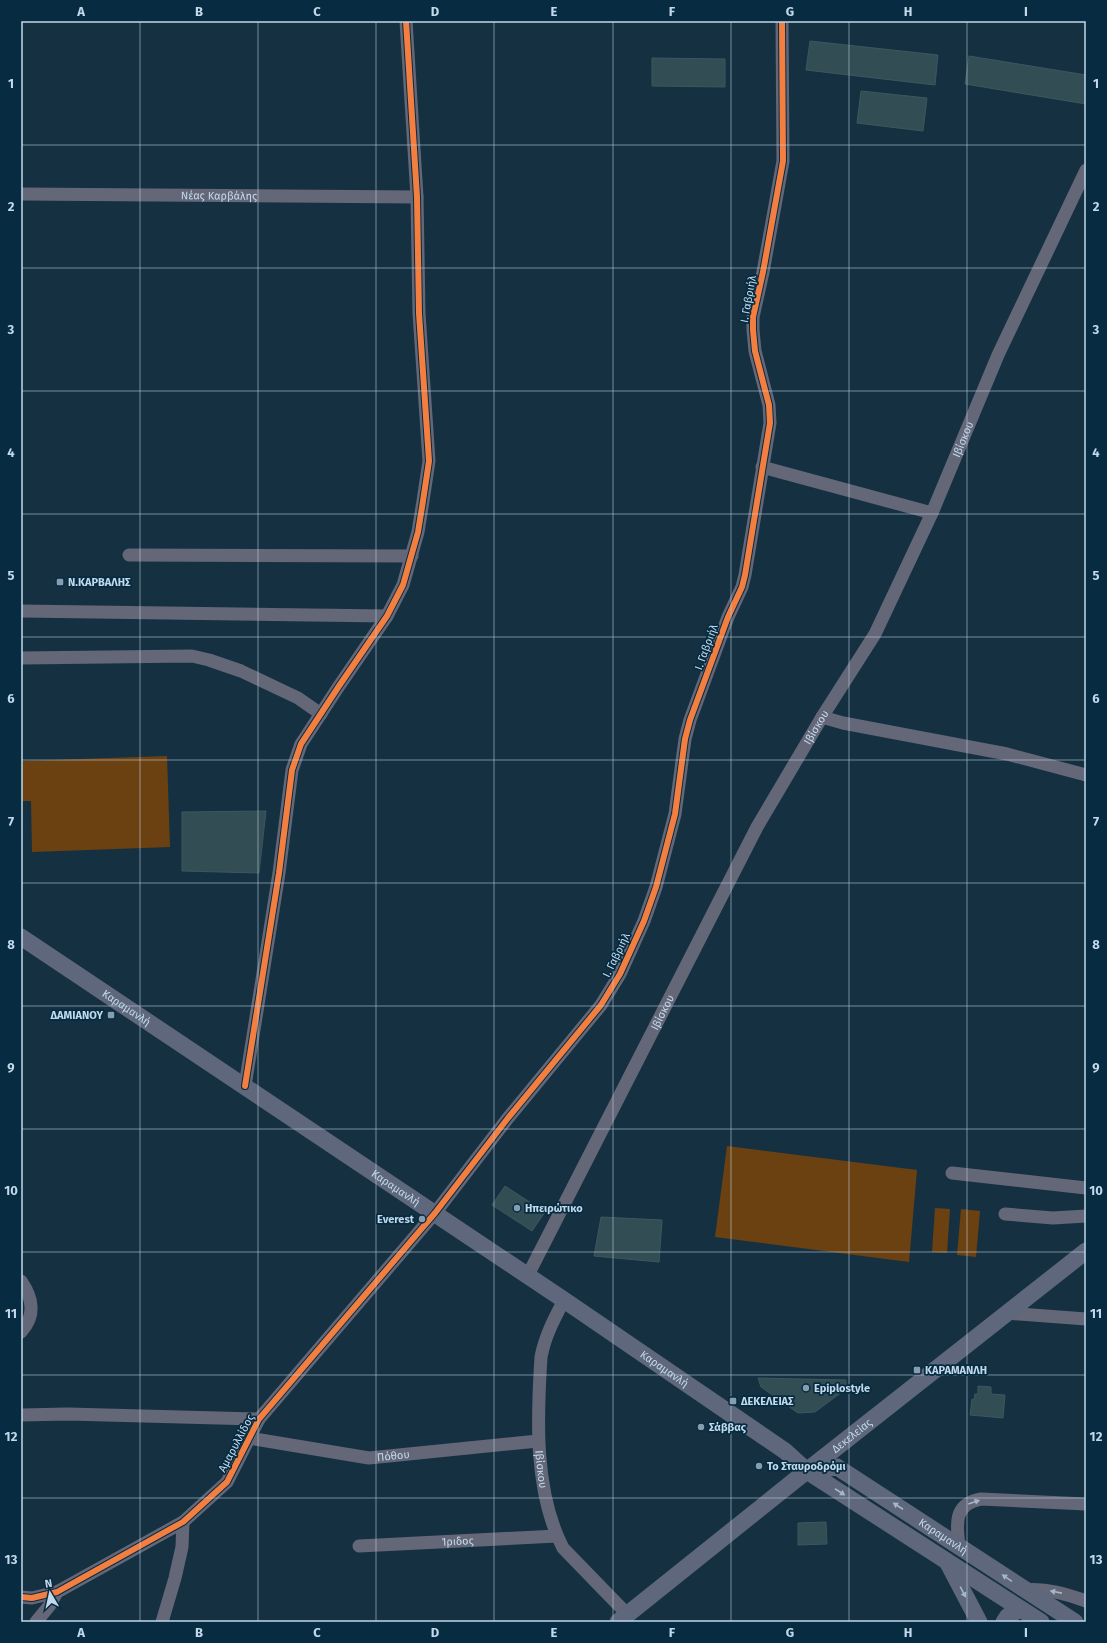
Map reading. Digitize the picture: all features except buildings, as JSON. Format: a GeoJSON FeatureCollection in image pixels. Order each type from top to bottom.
{"type":"FeatureCollection","features":[{"type":"Feature","properties":{"kind":"main road","name":"Καραμανλή"},"geometry":{"type":"LineString","coordinates":[[21,937],[564,1300],[785,1451],[807,1471],[1041,1622]]}},
{"type":"Feature","properties":{"kind":"main road","name":"Δεκελείας"},"geometry":{"type":"LineString","coordinates":[[623,1618],[1086,1251]]}},
{"type":"Feature","properties":{"kind":"main road","name":"Καραμανλή"},"geometry":{"type":"LineString","coordinates":[[807,1471],[837,1467],[1074,1622]]}},
{"type":"Feature","properties":{"kind":"main road"},"geometry":{"type":"LineString","coordinates":[[946,1561],[979,1622]]}},
{"type":"Feature","properties":{"kind":"main road"},"geometry":{"type":"LineString","coordinates":[[1004,1622],[1008,1616],[1020,1609]]}},
{"type":"Feature","properties":{"kind":"street"},"geometry":{"type":"LineString","coordinates":[[245,1086],[278,873],[292,770],[301,744],[338,686],[387,616],[403,585],[418,532],[429,461],[419,313],[416,197],[406,21]]}},
{"type":"Feature","properties":{"kind":"street","name":"Ι. Γαβριήλ"},"geometry":{"type":"LineString","coordinates":[[435,1213],[508,1118],[601,1005],[620,974],[641,927],[656,887],[675,814],[685,739],[690,720],[728,617],[742,587],[770,423],[769,405],[755,351],[753,317],[763,272],[783,161],[782,21]]}},
{"type":"Feature","properties":{"kind":"street","name":"Ιβίσκου"},"geometry":{"type":"LineString","coordinates":[[528,1276],[757,827],[822,717],[875,634],[932,513],[998,355],[1082,184],[1086,170]]}},
{"type":"Feature","properties":{"kind":"street","name":"Νέας Καρβάλης"},"geometry":{"type":"LineString","coordinates":[[21,194],[416,197]]}},
{"type":"Feature","properties":{"kind":"street"},"geometry":{"type":"LineString","coordinates":[[762,467],[932,513]]}},
{"type":"Feature","properties":{"kind":"street"},"geometry":{"type":"LineString","coordinates":[[129,555],[412,556]]}},
{"type":"Feature","properties":{"kind":"street"},"geometry":{"type":"LineString","coordinates":[[21,611],[387,616]]}},
{"type":"Feature","properties":{"kind":"street"},"geometry":{"type":"LineString","coordinates":[[21,658],[192,656],[241,670],[298,698],[321,714]]}},
{"type":"Feature","properties":{"kind":"street"},"geometry":{"type":"LineString","coordinates":[[822,717],[843,723],[1007,754],[1086,775]]}},
{"type":"Feature","properties":{"kind":"street"},"geometry":{"type":"LineString","coordinates":[[952,1173],[1086,1188]]}},
{"type":"Feature","properties":{"kind":"street","name":"Αμαρυλλίδος"},"geometry":{"type":"LineString","coordinates":[[21,1597],[32,1598],[56,1592],[183,1522],[227,1482],[248,1438],[259,1419],[435,1213]]}},
{"type":"Feature","properties":{"kind":"street"},"geometry":{"type":"LineString","coordinates":[[1005,1214],[1053,1218],[1086,1216]]}},
{"type":"Feature","properties":{"kind":"street"},"geometry":{"type":"LineString","coordinates":[[21,1281],[26,1288],[32,1306],[32,1315],[27,1326],[21,1332]]}},
{"type":"Feature","properties":{"kind":"street","name":"Ιβίσκου"},"geometry":{"type":"LineString","coordinates":[[564,1300],[548,1331],[543,1344],[541,1357],[538,1441],[547,1502],[557,1536],[563,1548],[623,1618]]}},
{"type":"Feature","properties":{"kind":"street"},"geometry":{"type":"LineString","coordinates":[[1006,1313],[1086,1319]]}},
{"type":"Feature","properties":{"kind":"street"},"geometry":{"type":"LineString","coordinates":[[21,1415],[68,1414],[259,1419]]}},
{"type":"Feature","properties":{"kind":"street","name":"Πόθου"},"geometry":{"type":"LineString","coordinates":[[248,1438],[369,1458],[538,1441]]}},
{"type":"Feature","properties":{"kind":"street"},"geometry":{"type":"LineString","coordinates":[[959,1546],[956,1522],[963,1507],[972,1501],[981,1500],[1086,1504]]}},
{"type":"Feature","properties":{"kind":"street"},"geometry":{"type":"LineString","coordinates":[[162,1622],[175,1578],[182,1547],[183,1522]]}},
{"type":"Feature","properties":{"kind":"street","name":"Ίριδος"},"geometry":{"type":"LineString","coordinates":[[359,1546],[557,1536]]}},
{"type":"Feature","properties":{"kind":"street"},"geometry":{"type":"LineString","coordinates":[[1026,1590],[1040,1589],[1066,1594],[1086,1601]]}},
{"type":"Feature","properties":{"kind":"street"},"geometry":{"type":"LineString","coordinates":[[36,1622],[50,1605],[56,1592]]}},
{"type":"Feature","properties":{"kind":"shaded area"},"geometry":{"type":"Polygon","coordinates":[[[167,756],[170,847],[32,852],[31,801],[21,801],[21,761],[167,756]]]}},
{"type":"Feature","properties":{"kind":"shaded area"},"geometry":{"type":"Polygon","coordinates":[[[727,1146],[917,1170],[909,1262],[715,1237],[727,1146]]]}},
{"type":"Feature","properties":{"kind":"shaded area"},"geometry":{"type":"Polygon","coordinates":[[[935,1208],[950,1209],[947,1253],[932,1252],[935,1208]]]}},
{"type":"Feature","properties":{"kind":"shaded area"},"geometry":{"type":"Polygon","coordinates":[[[961,1209],[980,1211],[976,1257],[957,1255],[961,1209]]]}},
{"type":"Feature","properties":{"kind":"cycle path"},"geometry":{"type":"LineString","coordinates":[[245,1086],[279,873],[292,770],[301,744],[387,616],[403,585],[418,532],[423,501],[429,461],[419,313],[417,197],[406,21]]}},
{"type":"Feature","properties":{"kind":"cycle path"},"geometry":{"type":"LineString","coordinates":[[21,1597],[32,1598],[57,1592],[183,1522],[227,1482],[259,1419],[435,1213],[508,1118],[601,1005],[620,974],[644,921],[656,887],[675,814],[685,739],[690,720],[728,617],[742,587],[745,575],[770,423],[769,405],[755,351],[753,317],[763,272],[783,161],[782,21]]}},
{"type":"Feature","properties":{"kind":"place","name":"Ν.ΚΑΡΒΑΛΗΣ"},"geometry":{"type":"Point","coordinates":[60,582]}},
{"type":"Feature","properties":{"kind":"place","name":"ΔΑΜΙΑΝΟΥ"},"geometry":{"type":"Point","coordinates":[111,1015]}},
{"type":"Feature","properties":{"kind":"place","name":"Ηπειρώτικο"},"geometry":{"type":"Point","coordinates":[517,1208]}},
{"type":"Feature","properties":{"kind":"place","name":"Everest"},"geometry":{"type":"Point","coordinates":[422,1219]}},
{"type":"Feature","properties":{"kind":"place","name":"ΚΑΡΑΜΑΝΛΗ"},"geometry":{"type":"Point","coordinates":[917,1370]}},
{"type":"Feature","properties":{"kind":"place","name":"Epiplostyle"},"geometry":{"type":"Point","coordinates":[806,1388]}},
{"type":"Feature","properties":{"kind":"place","name":"ΔΕΚΕΛΕΙΑΣ"},"geometry":{"type":"Point","coordinates":[733,1401]}},
{"type":"Feature","properties":{"kind":"place","name":"Σάββας"},"geometry":{"type":"Point","coordinates":[701,1427]}},
{"type":"Feature","properties":{"kind":"place","name":"Το Σταυροδρόμι"},"geometry":{"type":"Point","coordinates":[759,1466]}}]}
